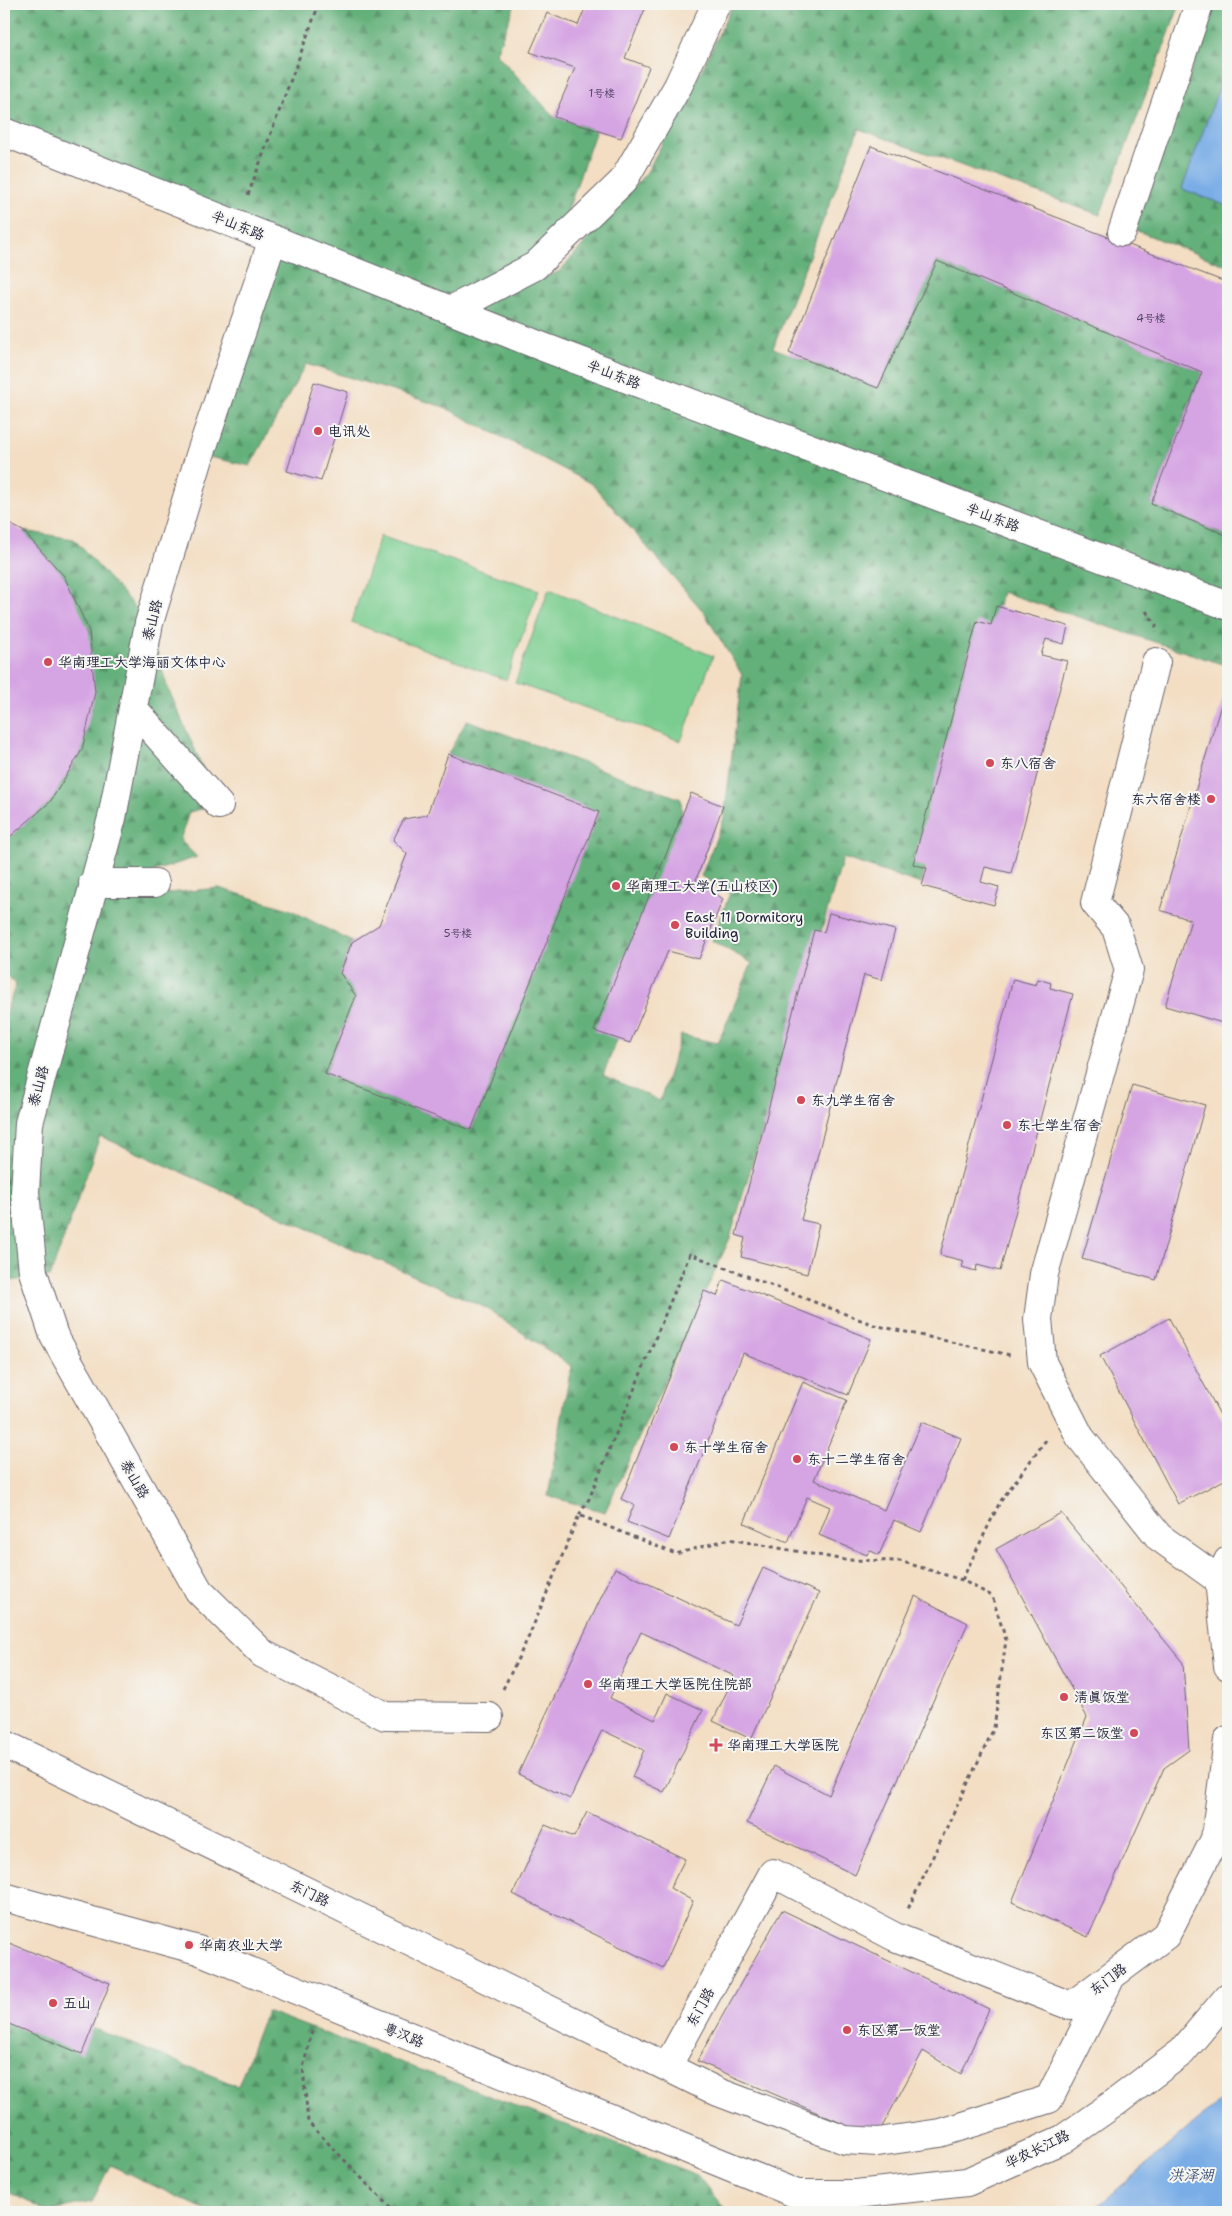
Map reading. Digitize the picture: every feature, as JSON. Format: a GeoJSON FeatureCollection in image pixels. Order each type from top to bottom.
{"type":"FeatureCollection","features":[{"type":"Feature","properties":{"kind":"street"},"geometry":{"type":"LineString","coordinates":[[451,310],[535,266],[623,181],[678,86],[716,4]]}},
{"type":"Feature","properties":{"kind":"street"},"geometry":{"type":"LineString","coordinates":[[1122,232],[1199,4]]}},
{"type":"Feature","properties":{"kind":"street","name":"半山东路"},"geometry":{"type":"LineString","coordinates":[[4,132],[552,350],[1228,606]]}},
{"type":"Feature","properties":{"kind":"street","name":"泰山路"},"geometry":{"type":"LineString","coordinates":[[273,239],[200,455],[152,614],[112,818],[29,1123],[25,1192],[33,1272],[54,1336],[199,1591],[263,1654],[385,1716],[490,1717]]}},
{"type":"Feature","properties":{"kind":"street"},"geometry":{"type":"LineString","coordinates":[[1156,662],[1096,903],[1116,928],[1129,970],[1044,1274],[1038,1319],[1042,1362],[1080,1437],[1159,1537],[1224,1571],[1228,1666]]}},
{"type":"Feature","properties":{"kind":"street"},"geometry":{"type":"LineString","coordinates":[[133,708],[219,805]]}},
{"type":"Feature","properties":{"kind":"street"},"geometry":{"type":"LineString","coordinates":[[93,883],[156,883]]}},
{"type":"Feature","properties":{"kind":"street","name":"东门路"},"geometry":{"type":"LineString","coordinates":[[4,1744],[667,2067],[773,1873],[895,1936],[1071,2006],[1166,1935],[1215,1840],[1228,1740]]}},
{"type":"Feature","properties":{"kind":"street","name":"粤汉路"},"geometry":{"type":"LineString","coordinates":[[4,1897],[198,1950],[797,2203]]}},
{"type":"Feature","properties":{"kind":"street"},"geometry":{"type":"LineString","coordinates":[[667,2067],[718,2092],[845,2140],[878,2142],[940,2133],[1049,2099],[1112,1976]]}},
{"type":"Feature","properties":{"kind":"street","name":"华农长江路"},"geometry":{"type":"LineString","coordinates":[[797,2203],[856,2194],[967,2182],[1054,2143],[1116,2102],[1182,2052],[1228,1997]]}},
{"type":"Feature","properties":{"kind":"path"},"geometry":{"type":"LineString","coordinates":[[237,225],[319,4]]}},
{"type":"Feature","properties":{"kind":"path"},"geometry":{"type":"LineString","coordinates":[[1138,572],[1139,601],[1156,625],[1156,662]]}},
{"type":"Feature","properties":{"kind":"path"},"geometry":{"type":"LineString","coordinates":[[490,1717],[529,1636],[580,1515],[589,1499],[690,1254],[874,1325],[1042,1362]]}},
{"type":"Feature","properties":{"kind":"path"},"geometry":{"type":"LineString","coordinates":[[962,1580],[1000,1502],[1067,1411]]}},
{"type":"Feature","properties":{"kind":"path"},"geometry":{"type":"LineString","coordinates":[[580,1515],[676,1554],[729,1539],[845,1560],[900,1561],[962,1580],[992,1596],[1006,1640],[994,1728],[895,1936]]}},
{"type":"Feature","properties":{"kind":"path"},"geometry":{"type":"LineString","coordinates":[[319,2000],[302,2068],[308,2122],[394,2212]]}},
{"type":"Feature","properties":{"kind":"green space"},"geometry":{"type":"Polygon","coordinates":[[[4,4],[515,4],[496,53],[554,117],[596,130],[544,278],[560,271],[647,172],[705,63],[733,4],[1176,4],[1179,7],[1100,215],[859,129],[773,348],[878,388],[937,261],[1202,372],[1151,504],[1228,536],[1228,666],[1002,592],[921,884],[843,858],[730,1238],[605,1512],[548,1496],[571,1366],[486,1308],[100,1136],[50,1277],[6,1281],[4,1277],[4,1017],[16,984],[4,973],[4,842],[50,802],[82,750],[64,576],[23,531],[74,539],[149,623],[167,686],[219,805],[189,812],[180,840],[197,857],[152,872],[158,894],[219,888],[289,909],[352,942],[340,973],[356,996],[325,1074],[471,1130],[598,812],[448,754],[467,720],[681,799],[685,870],[603,1075],[660,1101],[681,1035],[718,1043],[752,963],[712,941],[730,893],[701,876],[724,818],[742,675],[703,611],[592,484],[444,407],[306,364],[250,466],[200,455],[273,239],[4,132],[4,4]]]}},
{"type":"Feature","properties":{"kind":"green space"},"geometry":{"type":"Polygon","coordinates":[[[1228,4],[1228,91],[1219,88],[1182,189],[1228,206],[1228,266],[1135,230],[1213,10],[1228,4]]]}},
{"type":"Feature","properties":{"kind":"green space"},"geometry":{"type":"Polygon","coordinates":[[[380,536],[539,590],[506,680],[351,622],[380,536]]]}},
{"type":"Feature","properties":{"kind":"green space"},"geometry":{"type":"Polygon","coordinates":[[[549,589],[713,656],[681,741],[515,683],[549,589]]]}},
{"type":"Feature","properties":{"kind":"green space"},"geometry":{"type":"Polygon","coordinates":[[[4,1993],[238,2086],[266,2011],[697,2175],[727,2212],[210,2212],[110,2165],[92,2202],[47,2211],[4,2190],[4,1993]]]}},
{"type":"Feature","properties":{"kind":"water"},"geometry":{"type":"Polygon","coordinates":[[[1219,88],[1228,91],[1228,206],[1182,189],[1219,88]]]}},
{"type":"Feature","properties":{"kind":"water","name":"洪泽湖"},"geometry":{"type":"Polygon","coordinates":[[[1228,2094],[1228,2212],[1091,2212],[1228,2094]]]}},
{"type":"Feature","properties":{"kind":"building"},"geometry":{"type":"Polygon","coordinates":[[[587,4],[647,4],[625,58],[649,67],[621,138],[554,117],[575,68],[530,52],[547,13],[578,25],[587,4]]]}},
{"type":"Feature","properties":{"kind":"building"},"geometry":{"type":"Polygon","coordinates":[[[871,146],[1228,283],[1228,536],[1151,504],[1202,372],[937,261],[878,388],[789,353],[871,146]]]}},
{"type":"Feature","properties":{"kind":"building","name":"电讯处"},"geometry":{"type":"Polygon","coordinates":[[[314,382],[348,392],[321,481],[287,471],[314,382]]]}},
{"type":"Feature","properties":{"kind":"building","name":"华南理工大学海丽文体中心"},"geometry":{"type":"Polygon","coordinates":[[[4,521],[23,531],[64,576],[89,631],[95,692],[82,750],[50,802],[4,842],[4,521]]]}},
{"type":"Feature","properties":{"kind":"building","name":"东八宿舍"},"geometry":{"type":"Polygon","coordinates":[[[996,606],[1068,626],[1064,644],[1046,639],[1041,655],[1067,661],[1011,873],[985,867],[981,882],[999,887],[994,905],[922,886],[927,868],[913,864],[977,621],[991,625],[996,606]]]}},
{"type":"Feature","properties":{"kind":"building","name":"东六宿舍楼"},"geometry":{"type":"Polygon","coordinates":[[[1226,688],[1228,688],[1228,1015],[1226,1024],[1165,1006],[1191,920],[1160,910],[1226,688]]]}},
{"type":"Feature","properties":{"kind":"building"},"geometry":{"type":"Polygon","coordinates":[[[448,754],[599,812],[471,1130],[325,1074],[356,996],[340,973],[352,942],[379,925],[407,854],[393,840],[404,819],[427,815],[448,754]]]}},
{"type":"Feature","properties":{"kind":"building","name":"East 11 Dormitory Building"},"geometry":{"type":"Polygon","coordinates":[[[691,793],[723,806],[696,880],[723,899],[699,959],[668,951],[630,1043],[594,1031],[691,793]]]}},
{"type":"Feature","properties":{"kind":"building","name":"东九学生宿舍"},"geometry":{"type":"Polygon","coordinates":[[[829,913],[895,930],[882,980],[864,975],[801,1220],[819,1224],[807,1274],[741,1257],[745,1238],[736,1235],[814,930],[824,932],[829,913]]]}},
{"type":"Feature","properties":{"kind":"building","name":"东七学生宿舍"},"geometry":{"type":"Polygon","coordinates":[[[1013,979],[1036,985],[1038,979],[1051,983],[1050,988],[1073,994],[1000,1271],[977,1265],[976,1271],[962,1267],[964,1261],[940,1255],[1013,979]]]}},
{"type":"Feature","properties":{"kind":"building"},"geometry":{"type":"Polygon","coordinates":[[[1132,1085],[1205,1105],[1156,1280],[1082,1259],[1132,1085]]]}},
{"type":"Feature","properties":{"kind":"building","name":"东十学生宿舍"},"geometry":{"type":"Polygon","coordinates":[[[723,1280],[871,1339],[848,1395],[743,1353],[669,1539],[627,1522],[634,1505],[621,1499],[704,1291],[717,1296],[723,1280]]]}},
{"type":"Feature","properties":{"kind":"building"},"geometry":{"type":"Polygon","coordinates":[[[1169,1318],[1228,1430],[1228,1478],[1178,1504],[1100,1356],[1169,1318]]]}},
{"type":"Feature","properties":{"kind":"building","name":"东十二学生宿舍"},"geometry":{"type":"Polygon","coordinates":[[[803,1382],[847,1400],[814,1480],[884,1510],[922,1422],[961,1438],[921,1532],[894,1520],[879,1555],[869,1550],[867,1555],[819,1535],[830,1507],[807,1497],[788,1542],[744,1523],[803,1382]]]}},
{"type":"Feature","properties":{"kind":"building","name":"东区第二饭堂"},"geometry":{"type":"Polygon","coordinates":[[[1061,1513],[1183,1663],[1189,1750],[1164,1768],[1088,1937],[1012,1902],[1087,1717],[996,1549],[1061,1513]]]}},
{"type":"Feature","properties":{"kind":"building","name":"华南理工大学医院住院部"},"geometry":{"type":"Polygon","coordinates":[[[615,1568],[736,1625],[763,1568],[819,1593],[751,1739],[713,1721],[734,1676],[641,1632],[610,1698],[655,1720],[667,1693],[703,1710],[664,1792],[632,1777],[644,1750],[602,1730],[570,1799],[518,1774],[615,1568]]]}},
{"type":"Feature","properties":{"kind":"building"},"geometry":{"type":"Polygon","coordinates":[[[915,1596],[968,1623],[855,1875],[747,1823],[774,1766],[829,1795],[915,1596]]]}},
{"type":"Feature","properties":{"kind":"building"},"geometry":{"type":"Polygon","coordinates":[[[587,1812],[685,1859],[670,1888],[693,1901],[663,1968],[513,1894],[545,1825],[574,1837],[587,1812]]]}},
{"type":"Feature","properties":{"kind":"building","name":"东区第一饭堂"},"geometry":{"type":"Polygon","coordinates":[[[782,1910],[989,2009],[961,2074],[923,2051],[876,2138],[697,2061],[782,1910]]]}},
{"type":"Feature","properties":{"kind":"building","name":"五山"},"geometry":{"type":"Polygon","coordinates":[[[4,1941],[110,1983],[82,2054],[4,2022],[4,1941]]]}},
{"type":"Feature","properties":{"kind":"place","name":"电讯处"},"geometry":{"type":"Point","coordinates":[318,431]}},
{"type":"Feature","properties":{"kind":"place","name":"华南理工大学海丽文体中心"},"geometry":{"type":"Point","coordinates":[48,662]}},
{"type":"Feature","properties":{"kind":"place","name":"东八宿舍"},"geometry":{"type":"Point","coordinates":[990,763]}},
{"type":"Feature","properties":{"kind":"place","name":"东六宿舍楼"},"geometry":{"type":"Point","coordinates":[1211,799]}},
{"type":"Feature","properties":{"kind":"place","name":"华南理工大学(五山校区)"},"geometry":{"type":"Point","coordinates":[616,886]}},
{"type":"Feature","properties":{"kind":"place","name":"East 11 Dormitory Building"},"geometry":{"type":"Point","coordinates":[675,925]}},
{"type":"Feature","properties":{"kind":"place","name":"东九学生宿舍"},"geometry":{"type":"Point","coordinates":[801,1100]}},
{"type":"Feature","properties":{"kind":"place","name":"东七学生宿舍"},"geometry":{"type":"Point","coordinates":[1007,1125]}},
{"type":"Feature","properties":{"kind":"place","name":"东十学生宿舍"},"geometry":{"type":"Point","coordinates":[674,1447]}},
{"type":"Feature","properties":{"kind":"place","name":"东十二学生宿舍"},"geometry":{"type":"Point","coordinates":[797,1459]}},
{"type":"Feature","properties":{"kind":"place","name":"华南理工大学医院住院部"},"geometry":{"type":"Point","coordinates":[588,1684]}},
{"type":"Feature","properties":{"kind":"place","name":"清真饭堂"},"geometry":{"type":"Point","coordinates":[1064,1697]}},
{"type":"Feature","properties":{"kind":"place","name":"东区第二饭堂"},"geometry":{"type":"Point","coordinates":[1134,1733]}},
{"type":"Feature","properties":{"kind":"place","name":"华南理工大学医院"},"geometry":{"type":"Point","coordinates":[716,1745]}},
{"type":"Feature","properties":{"kind":"place","name":"华南农业大学"},"geometry":{"type":"Point","coordinates":[189,1945]}},
{"type":"Feature","properties":{"kind":"place","name":"五山"},"geometry":{"type":"Point","coordinates":[53,2003]}},
{"type":"Feature","properties":{"kind":"place","name":"东区第一饭堂"},"geometry":{"type":"Point","coordinates":[847,2030]}}]}
